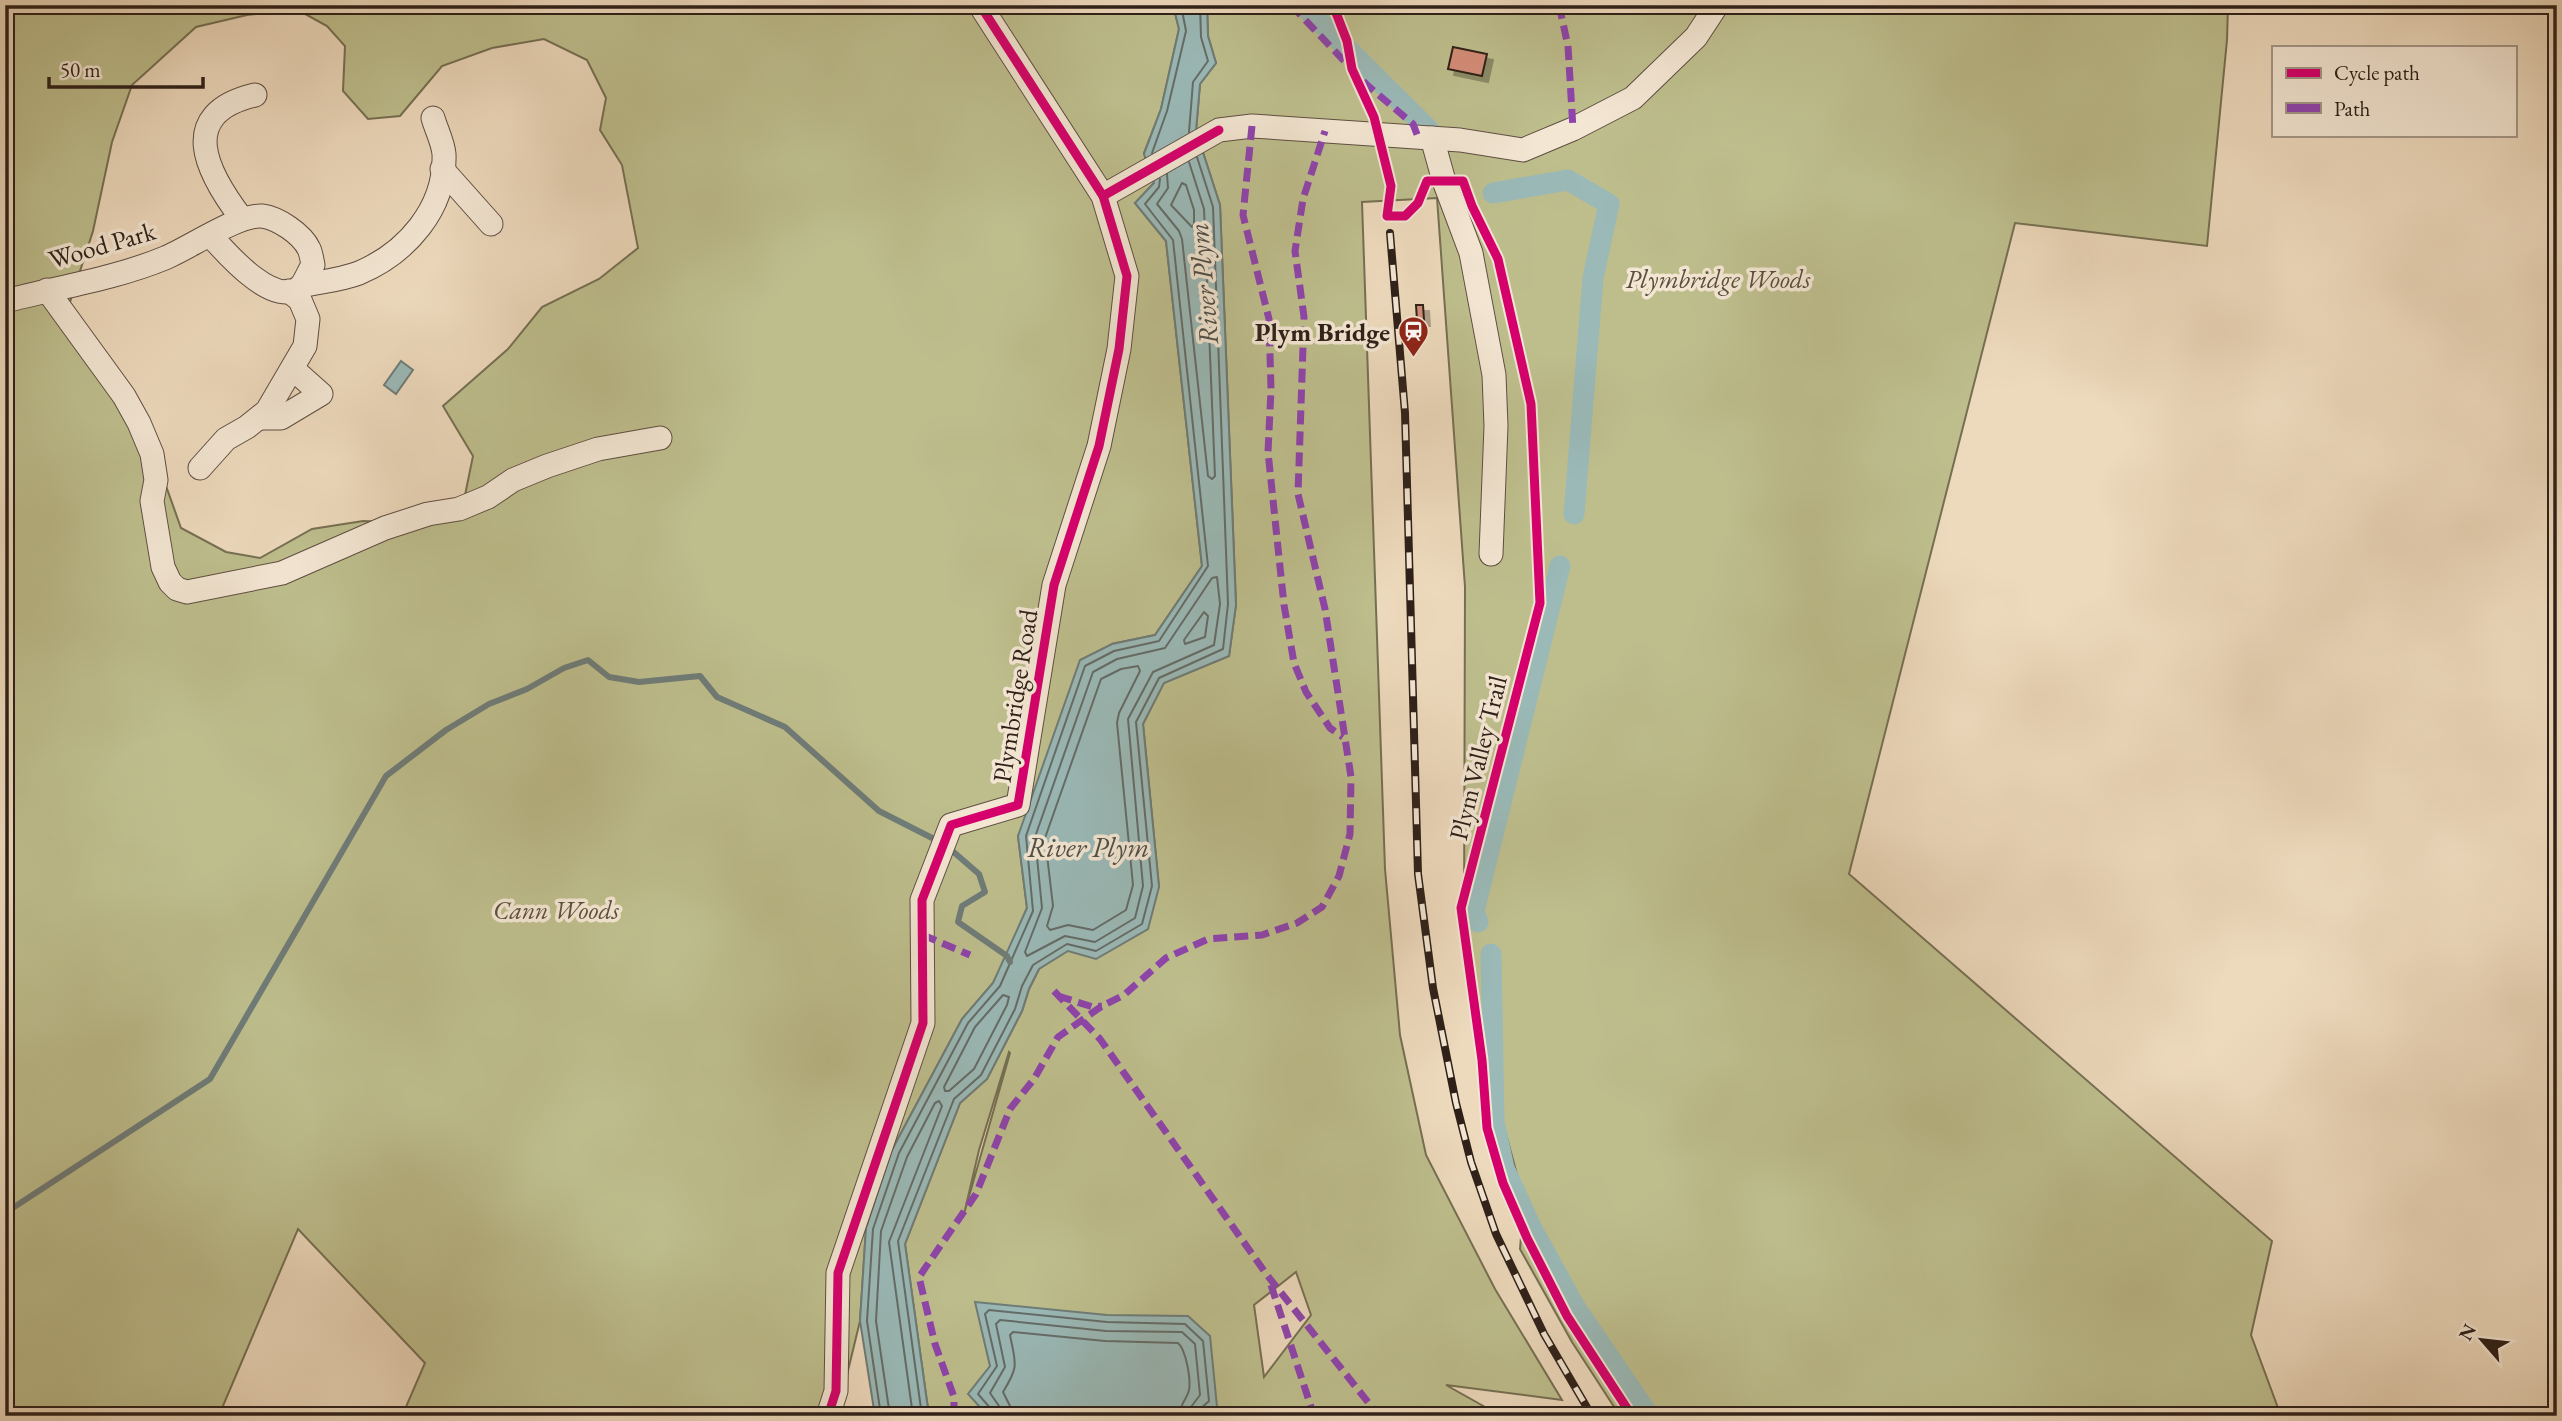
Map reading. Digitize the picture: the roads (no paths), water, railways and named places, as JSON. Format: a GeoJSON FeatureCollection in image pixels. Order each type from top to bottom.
{"type":"FeatureCollection","features":[{"type":"Feature","properties":{"kind":"street","name":"Plymbridge Road"},"geometry":{"type":"LineString","coordinates":[[828,1416],[836,1391],[838,1273],[923,1023],[922,900],[951,825],[1018,805],[1054,585],[1099,446],[1119,348],[1127,276],[1110,244],[1103,196],[979,5]]}},
{"type":"Feature","properties":{"kind":"street"},"geometry":{"type":"LineString","coordinates":[[1103,196],[1219,130],[1252,126],[1460,140],[1523,150],[1573,130],[1633,98],[1696,37],[1717,5]]}},
{"type":"Feature","properties":{"kind":"street"},"geometry":{"type":"LineString","coordinates":[[255,96],[235,100],[216,112],[207,127],[203,146],[221,191],[242,219],[262,216],[278,222],[297,234],[309,249],[313,265],[295,288]]}},
{"type":"Feature","properties":{"kind":"street"},"geometry":{"type":"LineString","coordinates":[[211,236],[254,279],[272,290],[295,288],[357,274],[398,251],[424,224],[439,188],[444,153],[433,118]]}},
{"type":"Feature","properties":{"kind":"street"},"geometry":{"type":"LineString","coordinates":[[1432,138],[1444,181],[1471,253],[1494,375],[1496,439],[1491,554]]}},
{"type":"Feature","properties":{"kind":"street"},"geometry":{"type":"LineString","coordinates":[[442,169],[491,224]]}},
{"type":"Feature","properties":{"kind":"street","name":"Wood Park"},"geometry":{"type":"LineString","coordinates":[[5,301],[105,278],[164,258],[242,219]]}},
{"type":"Feature","properties":{"kind":"street"},"geometry":{"type":"LineString","coordinates":[[200,468],[226,439],[267,411],[293,369],[305,346],[308,319],[295,288]]}},
{"type":"Feature","properties":{"kind":"street"},"geometry":{"type":"LineString","coordinates":[[47,290],[124,396],[139,423],[152,454],[156,480],[152,501],[163,567],[170,582],[177,589],[187,592],[282,573],[385,527],[428,514],[459,509],[488,497],[513,480],[547,466],[598,449],[660,438]]}},
{"type":"Feature","properties":{"kind":"street"},"geometry":{"type":"LineString","coordinates":[[259,418],[281,418],[321,394],[293,369]]}},
{"type":"Feature","properties":{"kind":"water","name":"River Plym"},"geometry":{"type":"Polygon","coordinates":[[[1173,5],[1207,5],[1208,36],[1216,63],[1200,84],[1196,131],[1220,205],[1236,605],[1229,656],[1164,683],[1143,724],[1159,887],[1148,929],[1096,959],[1068,951],[1039,969],[1022,1011],[987,1079],[960,1103],[905,1244],[929,1416],[875,1416],[860,1321],[866,1228],[892,1150],[962,1019],[993,983],[1027,908],[1018,836],[1080,660],[1112,644],[1155,635],[1202,566],[1166,241],[1135,203],[1154,183],[1144,154],[1161,109],[1179,29],[1173,5]]]}},
{"type":"Feature","properties":{"kind":"water"},"geometry":{"type":"Polygon","coordinates":[[[401,361],[413,370],[396,394],[384,385],[401,361]]]}},
{"type":"Feature","properties":{"kind":"water"},"geometry":{"type":"Polygon","coordinates":[[[975,1302],[1107,1315],[1188,1316],[1210,1336],[1217,1407],[1200,1416],[988,1416],[968,1394],[990,1366],[975,1302]]]}},
{"type":"Feature","properties":{"kind":"waterway"},"geometry":{"type":"LineString","coordinates":[[1303,5],[1429,130]]}},
{"type":"Feature","properties":{"kind":"waterway"},"geometry":{"type":"LineString","coordinates":[[1493,193],[1568,180],[1609,204],[1593,278],[1574,514]]}},
{"type":"Feature","properties":{"kind":"waterway"},"geometry":{"type":"LineString","coordinates":[[1478,922],[1474,911],[1560,566]]}},
{"type":"Feature","properties":{"kind":"waterway"},"geometry":{"type":"LineString","coordinates":[[5,1213],[210,1079],[386,776],[446,730],[489,704],[527,689],[564,668],[588,660],[609,677],[639,682],[700,676],[717,697],[785,727],[879,811],[940,842]]}},
{"type":"Feature","properties":{"kind":"waterway"},"geometry":{"type":"LineString","coordinates":[[949,848],[979,874],[985,892],[962,906],[958,922],[1007,956],[1010,962]]}},
{"type":"Feature","properties":{"kind":"waterway"},"geometry":{"type":"LineString","coordinates":[[1491,954],[1494,1122],[1504,1168],[1531,1227],[1575,1307],[1649,1416]]}},
{"type":"Feature","properties":{"kind":"railway"},"geometry":{"type":"LineString","coordinates":[[1390,233],[1405,413],[1418,874],[1433,988],[1471,1162],[1496,1234],[1544,1334],[1592,1416]]}},
{"type":"Feature","properties":{"kind":"place","name":"Plym Bridge"},"geometry":{"type":"Point","coordinates":[1413,359]}},
{"type":"Feature","properties":{"kind":"park label","name":"Plymbridge Woods"},"geometry":{"type":"Point","coordinates":[1718,279]}},
{"type":"Feature","properties":{"kind":"park label","name":"Cann Woods"},"geometry":{"type":"Point","coordinates":[556,910]}}]}
